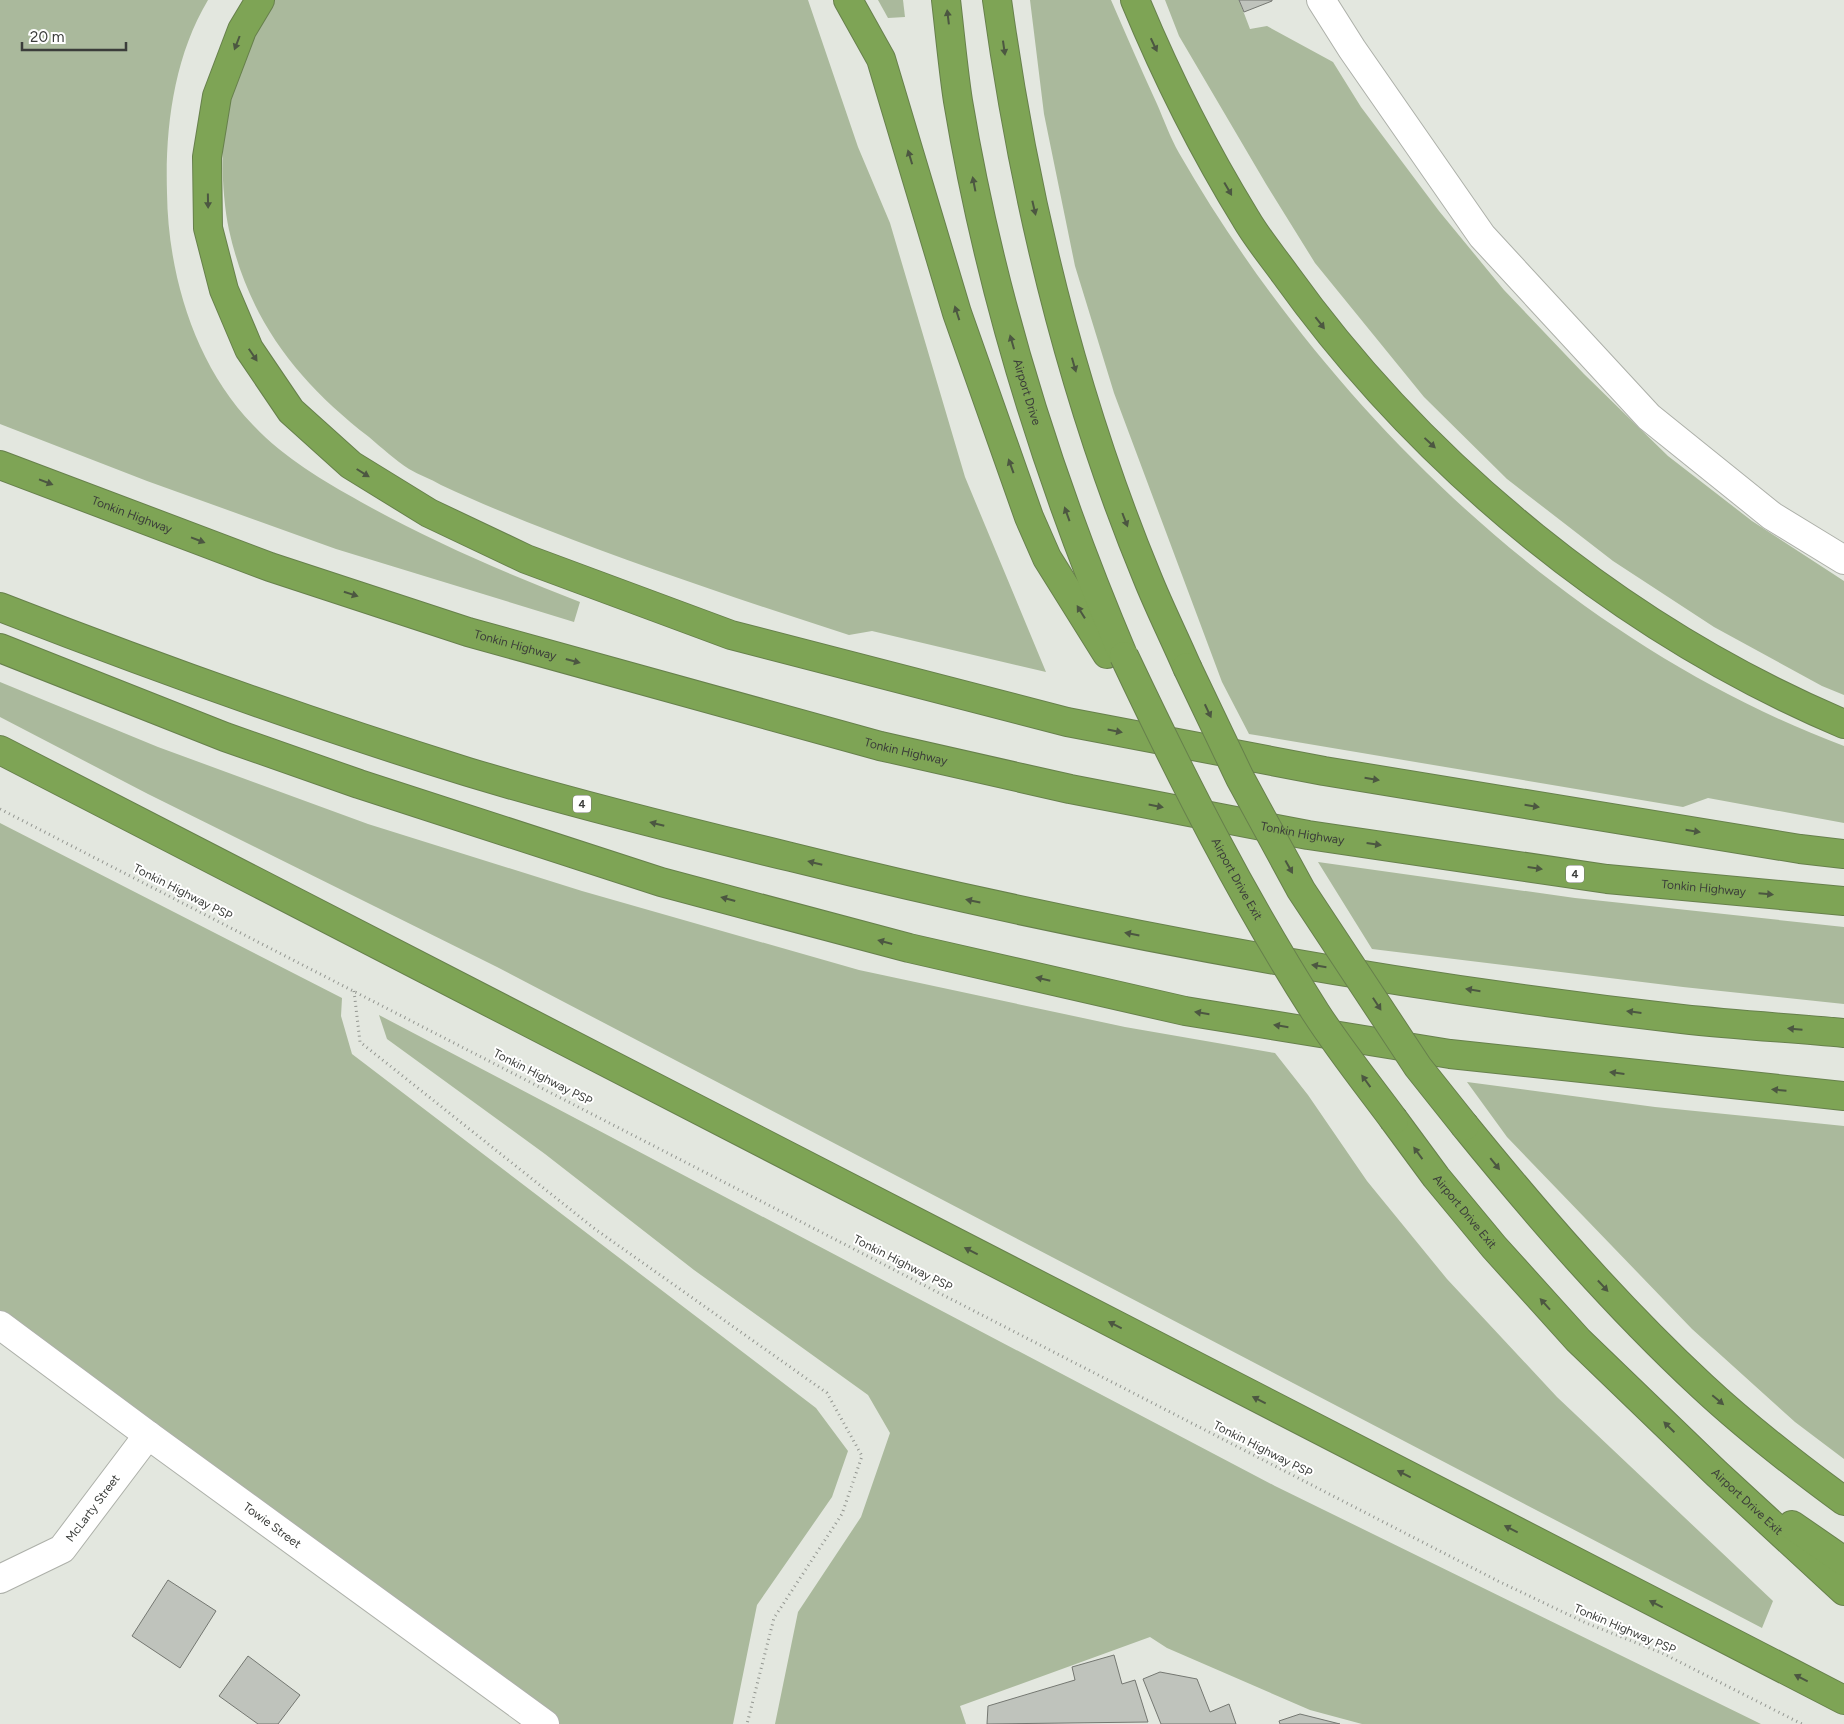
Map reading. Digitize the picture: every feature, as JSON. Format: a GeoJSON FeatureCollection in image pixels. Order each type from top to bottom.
{"type":"FeatureCollection","features":[{"type":"Feature","properties":{"kind":"highway"},"geometry":{"type":"LineString","coordinates":[[260,0],[242,30],[217,96],[208,157],[208,228],[224,290],[249,349],[292,411],[351,465],[429,513],[526,559],[731,635],[1067,722],[1324,771],[1800,849],[1844,854]]}},
{"type":"Feature","properties":{"kind":"highway"},"geometry":{"type":"LineString","coordinates":[[848,0],[881,59],[957,313],[1029,517],[1047,558],[1115,655]]}},
{"type":"Feature","properties":{"kind":"highway","name":"Airport Drive"},"geometry":{"type":"LineString","coordinates":[[946,0],[958,100],[1001,308],[1042,445],[1115,655],[1175,763]]}},
{"type":"Feature","properties":{"kind":"highway"},"geometry":{"type":"LineString","coordinates":[[997,0],[1008,81],[1026,172],[1070,350],[1112,486],[1147,577],[1187,667],[1240,778],[1301,890],[1418,1067],[1538,1216],[1642,1327],[1703,1387],[1785,1457],[1844,1501]]}},
{"type":"Feature","properties":{"kind":"highway"},"geometry":{"type":"LineString","coordinates":[[1135,0],[1201,142],[1247,221],[1322,325],[1398,412],[1502,511],[1605,590],[1719,664],[1844,724]]}},
{"type":"Feature","properties":{"kind":"highway","name":"Tonkin Highway"},"geometry":{"type":"LineString","coordinates":[[0,465],[270,567],[459,629],[880,746],[1070,789],[1308,835],[1607,879],[1844,901]]}},
{"type":"Feature","properties":{"kind":"highway","name":"4"},"geometry":{"type":"LineString","coordinates":[[0,607],[180,676],[468,772],[639,820],[932,892],[1180,944],[1392,978],[1685,1019],[1844,1033]]}},
{"type":"Feature","properties":{"kind":"highway"},"geometry":{"type":"LineString","coordinates":[[0,648],[216,734],[359,784],[661,882],[909,948],[1185,1011],[1450,1054],[1844,1096]]}},
{"type":"Feature","properties":{"kind":"highway"},"geometry":{"type":"LineString","coordinates":[[0,750],[1844,1700]]}},
{"type":"Feature","properties":{"kind":"highway","name":"Airport Drive Exit"},"geometry":{"type":"LineString","coordinates":[[1175,763],[1220,852],[1265,931],[1317,1015],[1436,1177],[1482,1233],[1565,1326],[1716,1473],[1844,1591]]}},
{"type":"Feature","properties":{"kind":"highway"},"geometry":{"type":"LineString","coordinates":[[1716,1473],[1844,1561]]}},
{"type":"Feature","properties":{"kind":"street"},"geometry":{"type":"LineString","coordinates":[[1321,0],[1352,49],[1482,236],[1642,410],[1772,516],[1844,560]]}},
{"type":"Feature","properties":{"kind":"street","name":"Towie Street"},"geometry":{"type":"LineString","coordinates":[[0,1325],[148,1436],[545,1724]]}},
{"type":"Feature","properties":{"kind":"street","name":"McLarty Street"},"geometry":{"type":"LineString","coordinates":[[0,1579],[62,1548],[148,1436]]}},
{"type":"Feature","properties":{"kind":"path","name":"Tonkin Highway PSP"},"geometry":{"type":"LineString","coordinates":[[0,809],[1498,1581],[1586,1623],[1662,1652],[1802,1724]]}},
{"type":"Feature","properties":{"kind":"path"},"geometry":{"type":"LineString","coordinates":[[354,990],[360,1042],[595,1229],[827,1393],[862,1456],[842,1514],[774,1618],[747,1724]]}},
{"type":"Feature","properties":{"kind":"green space"},"geometry":{"type":"Polygon","coordinates":[[[0,0],[208,0],[196,22],[187,45],[174,93],[168,143],[167,193],[169,224],[179,287],[201,347],[215,375],[253,425],[277,448],[304,468],[361,502],[414,530],[496,568],[580,602],[574,622],[336,549],[147,481],[0,424],[0,0]]]}},
{"type":"Feature","properties":{"kind":"green space"},"geometry":{"type":"Polygon","coordinates":[[[274,0],[808,0],[858,147],[890,223],[965,477],[1046,672],[872,631],[849,635],[620,557],[492,508],[413,471],[394,458],[343,416],[298,371],[263,320],[249,292],[229,230],[223,187],[222,155],[226,113],[245,55],[274,0]]]}},
{"type":"Feature","properties":{"kind":"green space"},"geometry":{"type":"Polygon","coordinates":[[[878,0],[903,0],[905,17],[888,18],[878,0]]]}},
{"type":"Feature","properties":{"kind":"green space"},"geometry":{"type":"Polygon","coordinates":[[[1030,0],[1111,0],[1179,153],[1238,248],[1306,339],[1380,425],[1462,506],[1550,580],[1643,645],[1741,701],[1844,746],[1844,823],[1708,798],[1683,807],[1249,734],[1222,682],[1114,393],[1075,266],[1044,114],[1030,0]]]}},
{"type":"Feature","properties":{"kind":"green space"},"geometry":{"type":"Polygon","coordinates":[[[1165,0],[1239,0],[1250,29],[1267,26],[1333,62],[1361,107],[1439,211],[1504,290],[1584,374],[1668,456],[1752,521],[1844,581],[1844,695],[1822,686],[1714,627],[1613,561],[1507,479],[1424,397],[1315,263],[1179,36],[1165,0]]]}},
{"type":"Feature","properties":{"kind":"green space"},"geometry":{"type":"Polygon","coordinates":[[[0,682],[158,747],[368,824],[582,891],[859,970],[1125,1027],[1275,1053],[1308,1095],[1367,1181],[1447,1279],[1557,1397],[1773,1601],[1762,1628],[497,967],[148,794],[0,717],[0,682]]]}},
{"type":"Feature","properties":{"kind":"green space"},"geometry":{"type":"Polygon","coordinates":[[[0,823],[342,998],[341,1016],[352,1054],[816,1408],[848,1451],[832,1497],[757,1605],[733,1724],[545,1724],[0,1325],[0,823]]]}},
{"type":"Feature","properties":{"kind":"green space"},"geometry":{"type":"Polygon","coordinates":[[[1318,862],[1575,898],[1844,927],[1844,1004],[1683,987],[1372,949],[1318,862]]]}},
{"type":"Feature","properties":{"kind":"green space"},"geometry":{"type":"Polygon","coordinates":[[[379,1015],[1275,1486],[1761,1724],[1362,1724],[1310,1710],[1167,1648],[1150,1637],[960,1706],[966,1724],[775,1724],[798,1612],[861,1517],[890,1433],[868,1395],[694,1270],[545,1154],[387,1039],[379,1015]]]}},
{"type":"Feature","properties":{"kind":"green space"},"geometry":{"type":"Polygon","coordinates":[[[1467,1082],[1655,1107],[1844,1126],[1844,1459],[1795,1422],[1692,1329],[1507,1137],[1467,1082]]]}},
{"type":"Feature","properties":{"kind":"building"},"geometry":{"type":"Polygon","coordinates":[[[1239,0],[1272,0],[1272,1],[1244,12],[1239,0]]]}},
{"type":"Feature","properties":{"kind":"building"},"geometry":{"type":"Polygon","coordinates":[[[168,1580],[216,1611],[180,1668],[132,1636],[168,1580]]]}},
{"type":"Feature","properties":{"kind":"building"},"geometry":{"type":"Polygon","coordinates":[[[1114,1655],[1122,1684],[1135,1680],[1148,1722],[987,1724],[988,1706],[1075,1680],[1072,1667],[1114,1655]]]}},
{"type":"Feature","properties":{"kind":"building"},"geometry":{"type":"Polygon","coordinates":[[[248,1656],[300,1695],[278,1724],[258,1724],[219,1696],[248,1656]]]}},
{"type":"Feature","properties":{"kind":"building"},"geometry":{"type":"Polygon","coordinates":[[[1160,1672],[1197,1679],[1210,1712],[1229,1704],[1236,1724],[1161,1724],[1143,1679],[1160,1672]]]}},
{"type":"Feature","properties":{"kind":"building"},"geometry":{"type":"Polygon","coordinates":[[[1300,1714],[1340,1724],[1280,1724],[1279,1721],[1300,1714]]]}}]}
